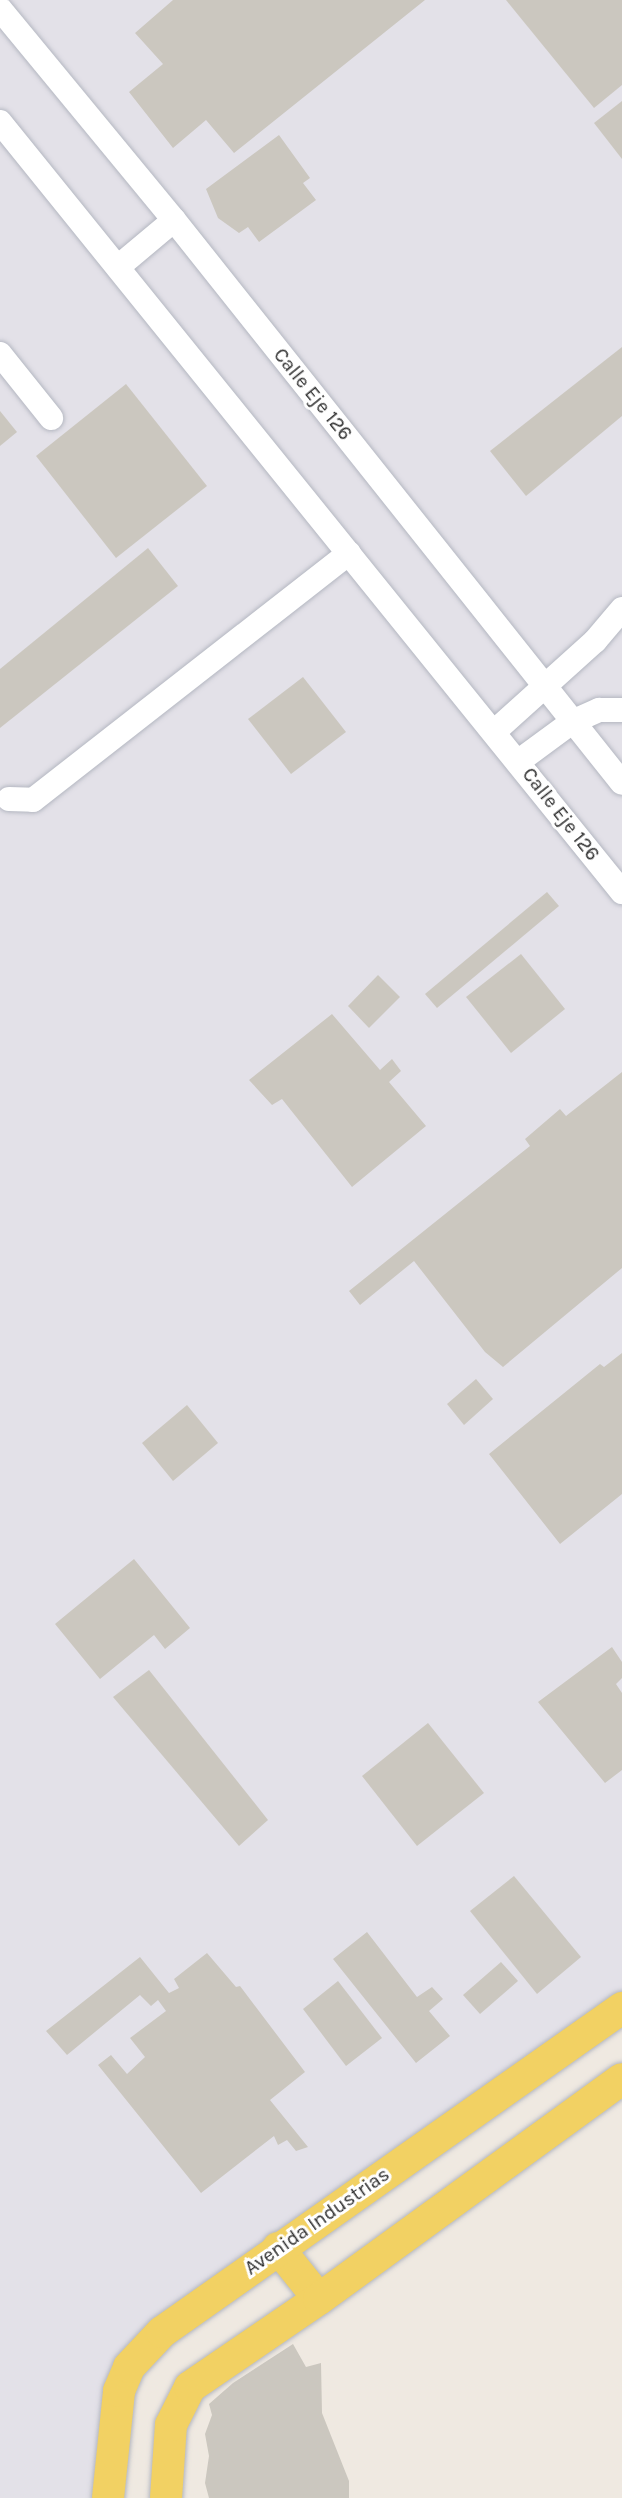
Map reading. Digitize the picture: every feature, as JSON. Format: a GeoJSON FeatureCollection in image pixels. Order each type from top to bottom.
{"type":"FeatureCollection","features":[{"type":"Feature","properties":{"kind":"main road","name":"Avenida Industrias"},"geometry":{"type":"LineString","coordinates":[[108,2498],[119,2391],[129,2367],[162,2332],[278,2248],[622,2008]]}},
{"type":"Feature","properties":{"kind":"main road"},"geometry":{"type":"LineString","coordinates":[[166,2498],[171,2425],[190,2387],[319,2299],[622,2079]]}},
{"type":"Feature","properties":{"kind":"main road"},"geometry":{"type":"LineString","coordinates":[[278,2248],[319,2299]]}},
{"type":"Feature","properties":{"kind":"street","name":"Calle Eje 126"},"geometry":{"type":"LineString","coordinates":[[0,9],[174,220],[622,783]]}},
{"type":"Feature","properties":{"kind":"street","name":"Calle Eje 126"},"geometry":{"type":"LineString","coordinates":[[0,122],[495,731],[622,892]]}},
{"type":"Feature","properties":{"kind":"street"},"geometry":{"type":"LineString","coordinates":[[118,267],[174,220]]}},
{"type":"Feature","properties":{"kind":"street"},"geometry":{"type":"LineString","coordinates":[[0,354],[51,418]]}},
{"type":"Feature","properties":{"kind":"street"},"geometry":{"type":"LineString","coordinates":[[9,799],[33,800],[349,553]]}},
{"type":"Feature","properties":{"kind":"street"},"geometry":{"type":"LineString","coordinates":[[495,731],[595,641],[622,609]]}},
{"type":"Feature","properties":{"kind":"street"},"geometry":{"type":"LineString","coordinates":[[519,761],[572,722],[598,710],[622,710]]}},
{"type":"Feature","properties":{"kind":"shaded area"},"geometry":{"type":"Polygon","coordinates":[[[0,0],[622,0],[622,2003],[157,2324],[101,2498],[0,2498],[0,0]]]}},
{"type":"Feature","properties":{"kind":"building"},"geometry":{"type":"Polygon","coordinates":[[[173,0],[425,0],[234,153],[206,120],[173,148],[129,92],[163,64],[135,33],[173,0]]]}},
{"type":"Feature","properties":{"kind":"building"},"geometry":{"type":"Polygon","coordinates":[[[506,0],[622,0],[622,85],[594,108],[506,0]]]}},
{"type":"Feature","properties":{"kind":"building"},"geometry":{"type":"Polygon","coordinates":[[[622,101],[622,159],[594,123],[622,101]]]}},
{"type":"Feature","properties":{"kind":"building"},"geometry":{"type":"Polygon","coordinates":[[[279,135],[310,178],[303,183],[316,200],[259,242],[248,227],[239,233],[218,218],[206,189],[279,135]]]}},
{"type":"Feature","properties":{"kind":"building"},"geometry":{"type":"Polygon","coordinates":[[[622,347],[622,416],[526,496],[490,451],[622,347]]]}},
{"type":"Feature","properties":{"kind":"building"},"geometry":{"type":"Polygon","coordinates":[[[126,384],[207,486],[116,558],[36,456],[126,384]]]}},
{"type":"Feature","properties":{"kind":"building"},"geometry":{"type":"Polygon","coordinates":[[[0,411],[17,432],[0,446],[0,411]]]}},
{"type":"Feature","properties":{"kind":"building"},"geometry":{"type":"Polygon","coordinates":[[[148,548],[178,586],[0,728],[0,669],[148,548]]]}},
{"type":"Feature","properties":{"kind":"building"},"geometry":{"type":"Polygon","coordinates":[[[303,677],[346,732],[291,774],[248,719],[303,677]]]}},
{"type":"Feature","properties":{"kind":"building"},"geometry":{"type":"Polygon","coordinates":[[[547,892],[559,906],[437,1008],[425,994],[547,892]]]}},
{"type":"Feature","properties":{"kind":"building"},"geometry":{"type":"Polygon","coordinates":[[[521,954],[565,1009],[511,1053],[466,997],[521,954]]]}},
{"type":"Feature","properties":{"kind":"building"},"geometry":{"type":"Polygon","coordinates":[[[378,975],[400,997],[369,1028],[348,1006],[378,975]]]}},
{"type":"Feature","properties":{"kind":"building"},"geometry":{"type":"Polygon","coordinates":[[[332,1014],[380,1070],[392,1059],[401,1071],[389,1082],[426,1126],[352,1187],[282,1099],[272,1105],[249,1080],[332,1014]]]}},
{"type":"Feature","properties":{"kind":"building"},"geometry":{"type":"Polygon","coordinates":[[[622,1072],[622,1268],[503,1367],[485,1352],[414,1261],[360,1305],[349,1291],[530,1146],[525,1139],[560,1109],[566,1116],[622,1072]]]}},
{"type":"Feature","properties":{"kind":"building"},"geometry":{"type":"Polygon","coordinates":[[[622,1353],[622,1494],[560,1544],[489,1454],[600,1364],[604,1367],[622,1353]]]}},
{"type":"Feature","properties":{"kind":"building"},"geometry":{"type":"Polygon","coordinates":[[[476,1379],[493,1399],[464,1425],[447,1404],[476,1379]]]}},
{"type":"Feature","properties":{"kind":"building"},"geometry":{"type":"Polygon","coordinates":[[[187,1405],[218,1443],[173,1481],[142,1443],[187,1405]]]}},
{"type":"Feature","properties":{"kind":"building"},"geometry":{"type":"Polygon","coordinates":[[[134,1559],[190,1628],[165,1649],[154,1635],[100,1679],[55,1624],[134,1559]]]}},
{"type":"Feature","properties":{"kind":"building"},"geometry":{"type":"Polygon","coordinates":[[[612,1647],[622,1662],[622,1678],[616,1684],[622,1693],[622,1770],[605,1783],[538,1702],[612,1647]]]}},
{"type":"Feature","properties":{"kind":"building"},"geometry":{"type":"Polygon","coordinates":[[[149,1670],[268,1820],[239,1846],[113,1697],[149,1670]]]}},
{"type":"Feature","properties":{"kind":"building"},"geometry":{"type":"Polygon","coordinates":[[[428,1723],[484,1793],[417,1846],[362,1776],[428,1723]]]}},
{"type":"Feature","properties":{"kind":"building"},"geometry":{"type":"Polygon","coordinates":[[[514,1876],[581,1957],[537,1994],[470,1911],[514,1876]]]}},
{"type":"Feature","properties":{"kind":"building"},"geometry":{"type":"Polygon","coordinates":[[[367,1932],[417,1997],[432,1987],[443,1999],[429,2011],[450,2036],[416,2063],[333,1959],[367,1932]]]}},
{"type":"Feature","properties":{"kind":"building"},"geometry":{"type":"Polygon","coordinates":[[[207,1953],[236,1987],[240,1986],[305,2072],[270,2100],[308,2147],[296,2151],[287,2140],[278,2145],[274,2136],[201,2193],[98,2065],[111,2055],[127,2074],[145,2057],[130,2038],[166,2011],[158,2000],[151,2006],[140,1995],[67,2055],[46,2031],[140,1957],[169,1993],[179,1988],[174,1979],[207,1953]]]}},
{"type":"Feature","properties":{"kind":"building"},"geometry":{"type":"Polygon","coordinates":[[[501,1962],[518,1981],[480,2014],[463,1995],[501,1962]]]}},
{"type":"Feature","properties":{"kind":"building"},"geometry":{"type":"Polygon","coordinates":[[[338,1981],[382,2038],[346,2066],[303,2009],[338,1981]]]}},
{"type":"Feature","properties":{"kind":"building"},"geometry":{"type":"Polygon","coordinates":[[[293,2344],[306,2367],[321,2363],[322,2413],[349,2481],[349,2498],[209,2498],[205,2483],[209,2456],[205,2434],[212,2415],[209,2404],[233,2383],[293,2344]]]}}]}
